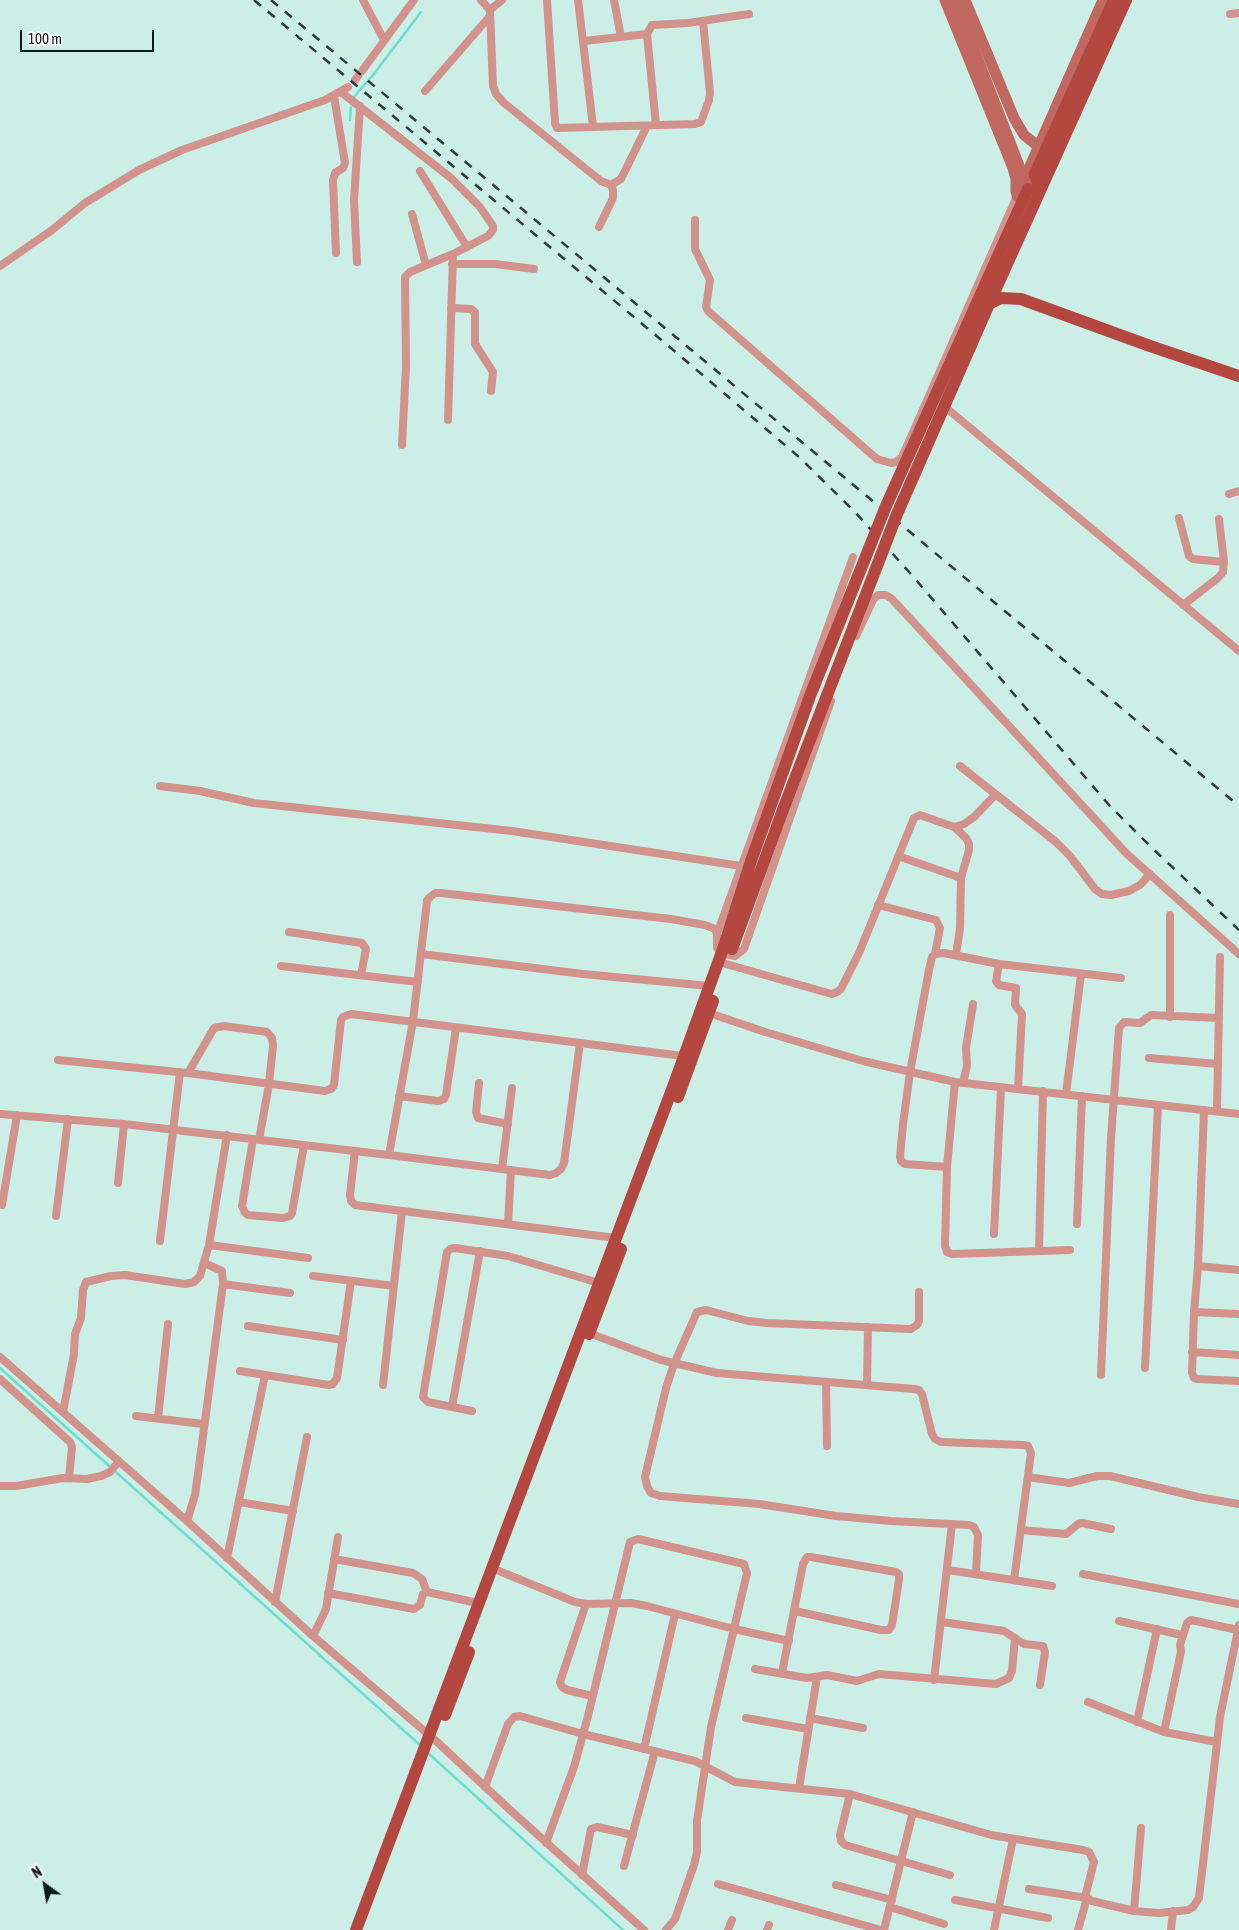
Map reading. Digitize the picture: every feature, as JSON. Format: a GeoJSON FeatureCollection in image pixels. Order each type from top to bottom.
{"type":"FeatureCollection","features":[{"type":"Feature","properties":{"kind":"main road"},"geometry":{"type":"LineString","coordinates":[[356,1930],[499,1571],[709,1013],[751,861],[810,696],[886,506],[1114,0]]}},
{"type":"Feature","properties":{"kind":"main road"},"geometry":{"type":"LineString","coordinates":[[364,1930],[478,1603],[709,986],[727,953],[897,514],[988,304],[1126,0]]}},
{"type":"Feature","properties":{"kind":"main road"},"geometry":{"type":"LineString","coordinates":[[988,304],[1001,298],[1021,299],[1239,376]]}},
{"type":"Feature","properties":{"kind":"street"},"geometry":{"type":"LineString","coordinates":[[363,0],[384,40]]}},
{"type":"Feature","properties":{"kind":"street"},"geometry":{"type":"LineString","coordinates":[[359,76],[414,0]]}},
{"type":"Feature","properties":{"kind":"street"},"geometry":{"type":"LineString","coordinates":[[481,0],[490,13],[496,94],[504,104],[600,181],[611,185],[621,180],[647,126]]}},
{"type":"Feature","properties":{"kind":"street"},"geometry":{"type":"LineString","coordinates":[[425,91],[502,0]]}},
{"type":"Feature","properties":{"kind":"street"},"geometry":{"type":"LineString","coordinates":[[547,0],[555,126],[557,128],[696,124],[702,120],[710,93],[703,21]]}},
{"type":"Feature","properties":{"kind":"street"},"geometry":{"type":"LineString","coordinates":[[578,0],[593,126]]}},
{"type":"Feature","properties":{"kind":"street"},"geometry":{"type":"LineString","coordinates":[[614,0],[621,37]]}},
{"type":"Feature","properties":{"kind":"street"},"geometry":{"type":"LineString","coordinates":[[945,0],[1013,168],[1017,196]]}},
{"type":"Feature","properties":{"kind":"street"},"geometry":{"type":"LineString","coordinates":[[955,0],[1028,189]]}},
{"type":"Feature","properties":{"kind":"street"},"geometry":{"type":"LineString","coordinates":[[965,0],[1014,118],[1024,135],[1038,146]]}},
{"type":"Feature","properties":{"kind":"street"},"geometry":{"type":"LineString","coordinates":[[695,220],[695,249],[710,280],[706,307],[708,311],[877,459],[891,463],[896,462],[902,457],[1103,0]]}},
{"type":"Feature","properties":{"kind":"street"},"geometry":{"type":"LineString","coordinates":[[656,125],[647,34],[652,25],[703,21],[749,14]]}},
{"type":"Feature","properties":{"kind":"street"},"geometry":{"type":"LineString","coordinates":[[1230,14],[1239,14]]}},
{"type":"Feature","properties":{"kind":"street"},"geometry":{"type":"LineString","coordinates":[[584,41],[647,34]]}},
{"type":"Feature","properties":{"kind":"street"},"geometry":{"type":"LineString","coordinates":[[341,92],[451,178],[492,222],[493,230],[491,233],[453,254],[410,272],[405,277],[406,366],[402,445]]}},
{"type":"Feature","properties":{"kind":"street"},"geometry":{"type":"LineString","coordinates":[[336,253],[333,180],[336,173],[343,168],[345,163],[341,92]]}},
{"type":"Feature","properties":{"kind":"street"},"geometry":{"type":"LineString","coordinates":[[0,266],[52,230],[85,203],[139,170],[182,150],[341,92]]}},
{"type":"Feature","properties":{"kind":"street"},"geometry":{"type":"LineString","coordinates":[[357,262],[354,193],[360,106]]}},
{"type":"Feature","properties":{"kind":"street"},"geometry":{"type":"LineString","coordinates":[[420,171],[467,247]]}},
{"type":"Feature","properties":{"kind":"street"},"geometry":{"type":"LineString","coordinates":[[599,227],[613,198],[611,185]]}},
{"type":"Feature","properties":{"kind":"street"},"geometry":{"type":"LineString","coordinates":[[412,214],[426,265]]}},
{"type":"Feature","properties":{"kind":"street"},"geometry":{"type":"LineString","coordinates":[[448,420],[453,254]]}},
{"type":"Feature","properties":{"kind":"street"},"geometry":{"type":"LineString","coordinates":[[452,264],[495,264],[534,269]]}},
{"type":"Feature","properties":{"kind":"street"},"geometry":{"type":"LineString","coordinates":[[451,308],[474,310],[475,344],[493,372],[491,391]]}},
{"type":"Feature","properties":{"kind":"street"},"geometry":{"type":"LineString","coordinates":[[945,407],[1239,651]]}},
{"type":"Feature","properties":{"kind":"street"},"geometry":{"type":"LineString","coordinates":[[1229,494],[1239,491]]}},
{"type":"Feature","properties":{"kind":"street"},"geometry":{"type":"LineString","coordinates":[[1180,518],[1189,556],[1193,559],[1224,562]]}},
{"type":"Feature","properties":{"kind":"street"},"geometry":{"type":"LineString","coordinates":[[1183,605],[1223,572],[1224,562],[1219,519]]}},
{"type":"Feature","properties":{"kind":"street"},"geometry":{"type":"LineString","coordinates":[[853,557],[741,866],[717,934],[716,944],[727,953],[821,991],[832,994],[837,992],[841,989],[859,953],[914,818],[920,815],[954,827],[969,844],[961,878],[960,928],[956,955]]}},
{"type":"Feature","properties":{"kind":"street"},"geometry":{"type":"LineString","coordinates":[[727,953],[735,956],[744,949],[854,641],[872,600],[878,595],[886,595],[892,599],[1061,784],[1126,852],[1239,954]]}},
{"type":"Feature","properties":{"kind":"street"},"geometry":{"type":"LineString","coordinates":[[960,766],[1056,842],[1070,856],[1095,890],[1102,894],[1111,895],[1129,891],[1140,885],[1150,874]]}},
{"type":"Feature","properties":{"kind":"street"},"geometry":{"type":"LineString","coordinates":[[160,786],[200,791],[224,798],[254,803],[512,831],[741,866]]}},
{"type":"Feature","properties":{"kind":"street"},"geometry":{"type":"LineString","coordinates":[[954,827],[964,824],[974,817],[995,795]]}},
{"type":"Feature","properties":{"kind":"street"},"geometry":{"type":"LineString","coordinates":[[898,856],[961,878]]}},
{"type":"Feature","properties":{"kind":"street"},"geometry":{"type":"LineString","coordinates":[[389,1155],[413,1021],[427,902],[435,893],[671,919],[710,926],[715,929],[717,934]]}},
{"type":"Feature","properties":{"kind":"street"},"geometry":{"type":"LineString","coordinates":[[878,905],[936,920],[940,928],[935,954],[929,970],[910,1072],[900,1157],[901,1161],[905,1164],[947,1167]]}},
{"type":"Feature","properties":{"kind":"street"},"geometry":{"type":"LineString","coordinates":[[1170,915],[1170,1017]]}},
{"type":"Feature","properties":{"kind":"street"},"geometry":{"type":"LineString","coordinates":[[289,932],[362,943],[366,949],[361,975]]}},
{"type":"Feature","properties":{"kind":"street"},"geometry":{"type":"LineString","coordinates":[[935,954],[939,952],[999,964],[1121,978]]}},
{"type":"Feature","properties":{"kind":"street"},"geometry":{"type":"LineString","coordinates":[[421,954],[583,974],[709,986]]}},
{"type":"Feature","properties":{"kind":"street"},"geometry":{"type":"LineString","coordinates":[[1217,1111],[1220,957]]}},
{"type":"Feature","properties":{"kind":"street"},"geometry":{"type":"LineString","coordinates":[[999,964],[996,981],[999,985],[1016,988],[1015,1005],[1022,1014],[1018,1089]]}},
{"type":"Feature","properties":{"kind":"street"},"geometry":{"type":"LineString","coordinates":[[281,966],[418,982]]}},
{"type":"Feature","properties":{"kind":"street"},"geometry":{"type":"LineString","coordinates":[[1066,1094],[1081,974]]}},
{"type":"Feature","properties":{"kind":"street"},"geometry":{"type":"LineString","coordinates":[[973,1004],[966,1048],[967,1066],[959,1083],[947,1167],[945,1246],[948,1252],[952,1254],[1070,1250]]}},
{"type":"Feature","properties":{"kind":"street"},"geometry":{"type":"LineString","coordinates":[[709,1013],[765,1032],[910,1072],[959,1083],[1239,1114]]}},
{"type":"Feature","properties":{"kind":"street"},"geometry":{"type":"LineString","coordinates":[[58,1060],[184,1072],[325,1091],[331,1089],[334,1085],[341,1020],[347,1015],[413,1021],[683,1056]]}},
{"type":"Feature","properties":{"kind":"street"},"geometry":{"type":"LineString","coordinates":[[1101,1375],[1110,1138],[1121,1024],[1128,1022],[1140,1023],[1151,1015],[1219,1018]]}},
{"type":"Feature","properties":{"kind":"street"},"geometry":{"type":"LineString","coordinates":[[160,1241],[174,1129],[184,1072],[214,1028],[224,1026],[260,1030],[267,1032],[272,1038],[269,1084],[242,1206],[244,1213],[283,1218],[290,1216],[304,1145]]}},
{"type":"Feature","properties":{"kind":"street"},"geometry":{"type":"LineString","coordinates":[[399,1096],[438,1101],[444,1099],[456,1028]]}},
{"type":"Feature","properties":{"kind":"street"},"geometry":{"type":"LineString","coordinates":[[0,1114],[174,1129],[550,1175],[561,1169],[564,1163],[580,1043]]}},
{"type":"Feature","properties":{"kind":"street"},"geometry":{"type":"LineString","coordinates":[[1149,1058],[1218,1064]]}},
{"type":"Feature","properties":{"kind":"street"},"geometry":{"type":"LineString","coordinates":[[479,1083],[476,1112],[478,1118],[508,1124]]}},
{"type":"Feature","properties":{"kind":"street"},"geometry":{"type":"LineString","coordinates":[[502,1169],[512,1088]]}},
{"type":"Feature","properties":{"kind":"street"},"geometry":{"type":"LineString","coordinates":[[994,1234],[1001,1088]]}},
{"type":"Feature","properties":{"kind":"street"},"geometry":{"type":"LineString","coordinates":[[1039,1251],[1043,1091]]}},
{"type":"Feature","properties":{"kind":"street"},"geometry":{"type":"LineString","coordinates":[[1077,1224],[1082,1096]]}},
{"type":"Feature","properties":{"kind":"street"},"geometry":{"type":"LineString","coordinates":[[1145,1368],[1158,1106]]}},
{"type":"Feature","properties":{"kind":"street"},"geometry":{"type":"LineString","coordinates":[[1204,1110],[1192,1373],[1194,1378],[1239,1381]]}},
{"type":"Feature","properties":{"kind":"street"},"geometry":{"type":"LineString","coordinates":[[2,1205],[17,1115]]}},
{"type":"Feature","properties":{"kind":"street"},"geometry":{"type":"LineString","coordinates":[[56,1216],[68,1119]]}},
{"type":"Feature","properties":{"kind":"street"},"geometry":{"type":"LineString","coordinates":[[118,1183],[124,1124]]}},
{"type":"Feature","properties":{"kind":"street"},"geometry":{"type":"LineString","coordinates":[[63,1412],[74,1354],[74,1334],[80,1318],[83,1290],[86,1282],[125,1275],[185,1284],[194,1282],[200,1276],[209,1245],[227,1135]]}},
{"type":"Feature","properties":{"kind":"street"},"geometry":{"type":"LineString","coordinates":[[355,1152],[350,1195],[351,1201],[355,1205],[616,1238]]}},
{"type":"Feature","properties":{"kind":"street"},"geometry":{"type":"LineString","coordinates":[[508,1224],[511,1170]]}},
{"type":"Feature","properties":{"kind":"street"},"geometry":{"type":"LineString","coordinates":[[383,1385],[402,1211]]}},
{"type":"Feature","properties":{"kind":"street"},"geometry":{"type":"LineString","coordinates":[[209,1245],[308,1258]]}},
{"type":"Feature","properties":{"kind":"street"},"geometry":{"type":"LineString","coordinates":[[472,1411],[428,1402],[423,1397],[422,1392],[445,1256],[450,1249],[480,1251],[508,1256],[599,1283]]}},
{"type":"Feature","properties":{"kind":"street"},"geometry":{"type":"LineString","coordinates":[[452,1407],[480,1251]]}},
{"type":"Feature","properties":{"kind":"street"},"geometry":{"type":"LineString","coordinates":[[187,1521],[195,1494],[223,1284],[222,1271],[204,1264]]}},
{"type":"Feature","properties":{"kind":"street"},"geometry":{"type":"LineString","coordinates":[[1198,1266],[1239,1270]]}},
{"type":"Feature","properties":{"kind":"street"},"geometry":{"type":"LineString","coordinates":[[313,1276],[394,1286]]}},
{"type":"Feature","properties":{"kind":"street"},"geometry":{"type":"LineString","coordinates":[[240,1371],[329,1385],[333,1384],[337,1378],[351,1281]]}},
{"type":"Feature","properties":{"kind":"street"},"geometry":{"type":"LineString","coordinates":[[223,1284],[290,1292]]}},
{"type":"Feature","properties":{"kind":"street"},"geometry":{"type":"LineString","coordinates":[[919,1292],[919,1321],[915,1328],[767,1323],[701,1310],[694,1316],[666,1388],[646,1477],[647,1486],[651,1493],[660,1496],[759,1504],[854,1517],[969,1525],[977,1530],[976,1573]]}},
{"type":"Feature","properties":{"kind":"street"},"geometry":{"type":"LineString","coordinates":[[1194,1312],[1239,1314]]}},
{"type":"Feature","properties":{"kind":"street"},"geometry":{"type":"LineString","coordinates":[[158,1418],[168,1324]]}},
{"type":"Feature","properties":{"kind":"street"},"geometry":{"type":"LineString","coordinates":[[248,1326],[343,1340]]}},
{"type":"Feature","properties":{"kind":"street"},"geometry":{"type":"LineString","coordinates":[[867,1385],[868,1327]]}},
{"type":"Feature","properties":{"kind":"street"},"geometry":{"type":"LineString","coordinates":[[589,1333],[674,1364],[717,1374],[919,1390],[924,1400],[935,1440],[941,1442],[1028,1446],[1031,1453],[1014,1580]]}},
{"type":"Feature","properties":{"kind":"street"},"geometry":{"type":"LineString","coordinates":[[1192,1352],[1239,1355]]}},
{"type":"Feature","properties":{"kind":"street"},"geometry":{"type":"LineString","coordinates":[[0,1357],[118,1463],[187,1521],[313,1636],[429,1746],[485,1787],[644,1930]]}},
{"type":"Feature","properties":{"kind":"street"},"geometry":{"type":"LineString","coordinates":[[227,1558],[265,1375]]}},
{"type":"Feature","properties":{"kind":"street"},"geometry":{"type":"LineString","coordinates":[[0,1379],[70,1442],[72,1447],[69,1478]]}},
{"type":"Feature","properties":{"kind":"street"},"geometry":{"type":"LineString","coordinates":[[826,1382],[827,1446]]}},
{"type":"Feature","properties":{"kind":"street"},"geometry":{"type":"LineString","coordinates":[[136,1416],[203,1424]]}},
{"type":"Feature","properties":{"kind":"street"},"geometry":{"type":"LineString","coordinates":[[274,1602],[307,1437]]}},
{"type":"Feature","properties":{"kind":"street"},"geometry":{"type":"LineString","coordinates":[[0,1486],[16,1486],[69,1478],[87,1479],[106,1475],[118,1463]]}},
{"type":"Feature","properties":{"kind":"street"},"geometry":{"type":"LineString","coordinates":[[1028,1477],[1069,1483],[1097,1476],[1110,1476],[1198,1497],[1239,1504]]}},
{"type":"Feature","properties":{"kind":"street"},"geometry":{"type":"LineString","coordinates":[[239,1502],[293,1511]]}},
{"type":"Feature","properties":{"kind":"street"},"geometry":{"type":"LineString","coordinates":[[1020,1530],[1066,1534],[1082,1523],[1111,1529]]}},
{"type":"Feature","properties":{"kind":"street"},"geometry":{"type":"LineString","coordinates":[[934,1680],[952,1524]]}},
{"type":"Feature","properties":{"kind":"street"},"geometry":{"type":"LineString","coordinates":[[313,1636],[323,1615],[338,1537]]}},
{"type":"Feature","properties":{"kind":"street"},"geometry":{"type":"LineString","coordinates":[[546,1843],[574,1767],[630,1542],[638,1539],[744,1564],[748,1573],[712,1727],[697,1821],[697,1852],[675,1919],[666,1930]]}},
{"type":"Feature","properties":{"kind":"street"},"geometry":{"type":"LineString","coordinates":[[782,1673],[789,1641],[794,1611],[804,1564],[807,1557],[887,1570],[899,1574],[892,1625],[889,1630],[881,1630],[794,1611]]}},
{"type":"Feature","properties":{"kind":"street"},"geometry":{"type":"LineString","coordinates":[[334,1559],[413,1573],[422,1579],[427,1592]]}},
{"type":"Feature","properties":{"kind":"street"},"geometry":{"type":"LineString","coordinates":[[948,1570],[1052,1586]]}},
{"type":"Feature","properties":{"kind":"street"},"geometry":{"type":"LineString","coordinates":[[499,1571],[575,1602],[647,1606],[734,1629],[789,1641]]}},
{"type":"Feature","properties":{"kind":"street"},"geometry":{"type":"LineString","coordinates":[[1083,1574],[1239,1604]]}},
{"type":"Feature","properties":{"kind":"street"},"geometry":{"type":"LineString","coordinates":[[427,1592],[478,1603]]}},
{"type":"Feature","properties":{"kind":"street"},"geometry":{"type":"LineString","coordinates":[[328,1593],[414,1609],[420,1605],[423,1594],[427,1592]]}},
{"type":"Feature","properties":{"kind":"street"},"geometry":{"type":"LineString","coordinates":[[586,1604],[560,1682],[562,1687],[567,1690],[592,1696]]}},
{"type":"Feature","properties":{"kind":"street"},"geometry":{"type":"LineString","coordinates":[[644,1749],[675,1614]]}},
{"type":"Feature","properties":{"kind":"street"},"geometry":{"type":"LineString","coordinates":[[1029,1889],[1087,1898],[1092,1901],[1134,1911],[1158,1913],[1188,1910],[1193,1907],[1199,1898],[1217,1742],[1238,1627],[1191,1620],[1187,1622],[1182,1635],[1180,1647],[1182,1652],[1164,1732]]}},
{"type":"Feature","properties":{"kind":"street"},"geometry":{"type":"LineString","coordinates":[[1119,1621],[1182,1635]]}},
{"type":"Feature","properties":{"kind":"street"},"geometry":{"type":"LineString","coordinates":[[942,1622],[1004,1630],[1024,1644],[1039,1645],[1045,1649],[1040,1685]]}},
{"type":"Feature","properties":{"kind":"street"},"geometry":{"type":"LineString","coordinates":[[1137,1722],[1157,1630]]}},
{"type":"Feature","properties":{"kind":"street"},"geometry":{"type":"LineString","coordinates":[[754,1669],[807,1678],[827,1675],[857,1681],[880,1674],[996,1684],[1009,1678],[1012,1671],[1015,1638]]}},
{"type":"Feature","properties":{"kind":"street"},"geometry":{"type":"LineString","coordinates":[[799,1788],[818,1677]]}},
{"type":"Feature","properties":{"kind":"street"},"geometry":{"type":"LineString","coordinates":[[1088,1702],[1164,1732],[1217,1742]]}},
{"type":"Feature","properties":{"kind":"street"},"geometry":{"type":"LineString","coordinates":[[485,1787],[508,1724],[514,1717],[526,1717],[583,1734],[694,1761],[735,1782],[850,1794],[969,1829],[1013,1839],[1089,1852],[1094,1862],[1078,1930]]}},
{"type":"Feature","properties":{"kind":"street"},"geometry":{"type":"LineString","coordinates":[[746,1718],[808,1729]]}},
{"type":"Feature","properties":{"kind":"street"},"geometry":{"type":"LineString","coordinates":[[810,1718],[863,1728]]}},
{"type":"Feature","properties":{"kind":"street"},"geometry":{"type":"LineString","coordinates":[[624,1866],[655,1751]]}},
{"type":"Feature","properties":{"kind":"street"},"geometry":{"type":"LineString","coordinates":[[850,1794],[840,1835],[841,1841],[851,1848],[950,1875]]}},
{"type":"Feature","properties":{"kind":"street"},"geometry":{"type":"LineString","coordinates":[[718,1884],[883,1930],[913,1812]]}},
{"type":"Feature","properties":{"kind":"street"},"geometry":{"type":"LineString","coordinates":[[582,1875],[591,1829],[598,1826],[633,1835]]}},
{"type":"Feature","properties":{"kind":"street"},"geometry":{"type":"LineString","coordinates":[[1134,1911],[1141,1828]]}},
{"type":"Feature","properties":{"kind":"street"},"geometry":{"type":"LineString","coordinates":[[994,1930],[1013,1839]]}},
{"type":"Feature","properties":{"kind":"street"},"geometry":{"type":"LineString","coordinates":[[836,1885],[944,1924]]}},
{"type":"Feature","properties":{"kind":"street"},"geometry":{"type":"LineString","coordinates":[[955,1900],[1048,1918]]}},
{"type":"Feature","properties":{"kind":"street"},"geometry":{"type":"LineString","coordinates":[[1171,1930],[1173,1911]]}},
{"type":"Feature","properties":{"kind":"street"},"geometry":{"type":"LineString","coordinates":[[728,1930],[732,1920]]}},
{"type":"Feature","properties":{"kind":"waterway"},"geometry":{"type":"LineString","coordinates":[[353,98],[421,12]]}},
{"type":"Feature","properties":{"kind":"waterway"},"geometry":{"type":"LineString","coordinates":[[350,120],[351,107]]}},
{"type":"Feature","properties":{"kind":"waterway"},"geometry":{"type":"LineString","coordinates":[[0,1368],[421,1746]]}},
{"type":"Feature","properties":{"kind":"waterway"},"geometry":{"type":"LineString","coordinates":[[427,1752],[623,1930]]}},
{"type":"Feature","properties":{"kind":"railway"},"geometry":{"type":"LineString","coordinates":[[254,0],[799,457],[855,512],[910,573],[1109,805],[1239,930]]}},
{"type":"Feature","properties":{"kind":"railway"},"geometry":{"type":"LineString","coordinates":[[271,0],[1239,806]]}}]}
